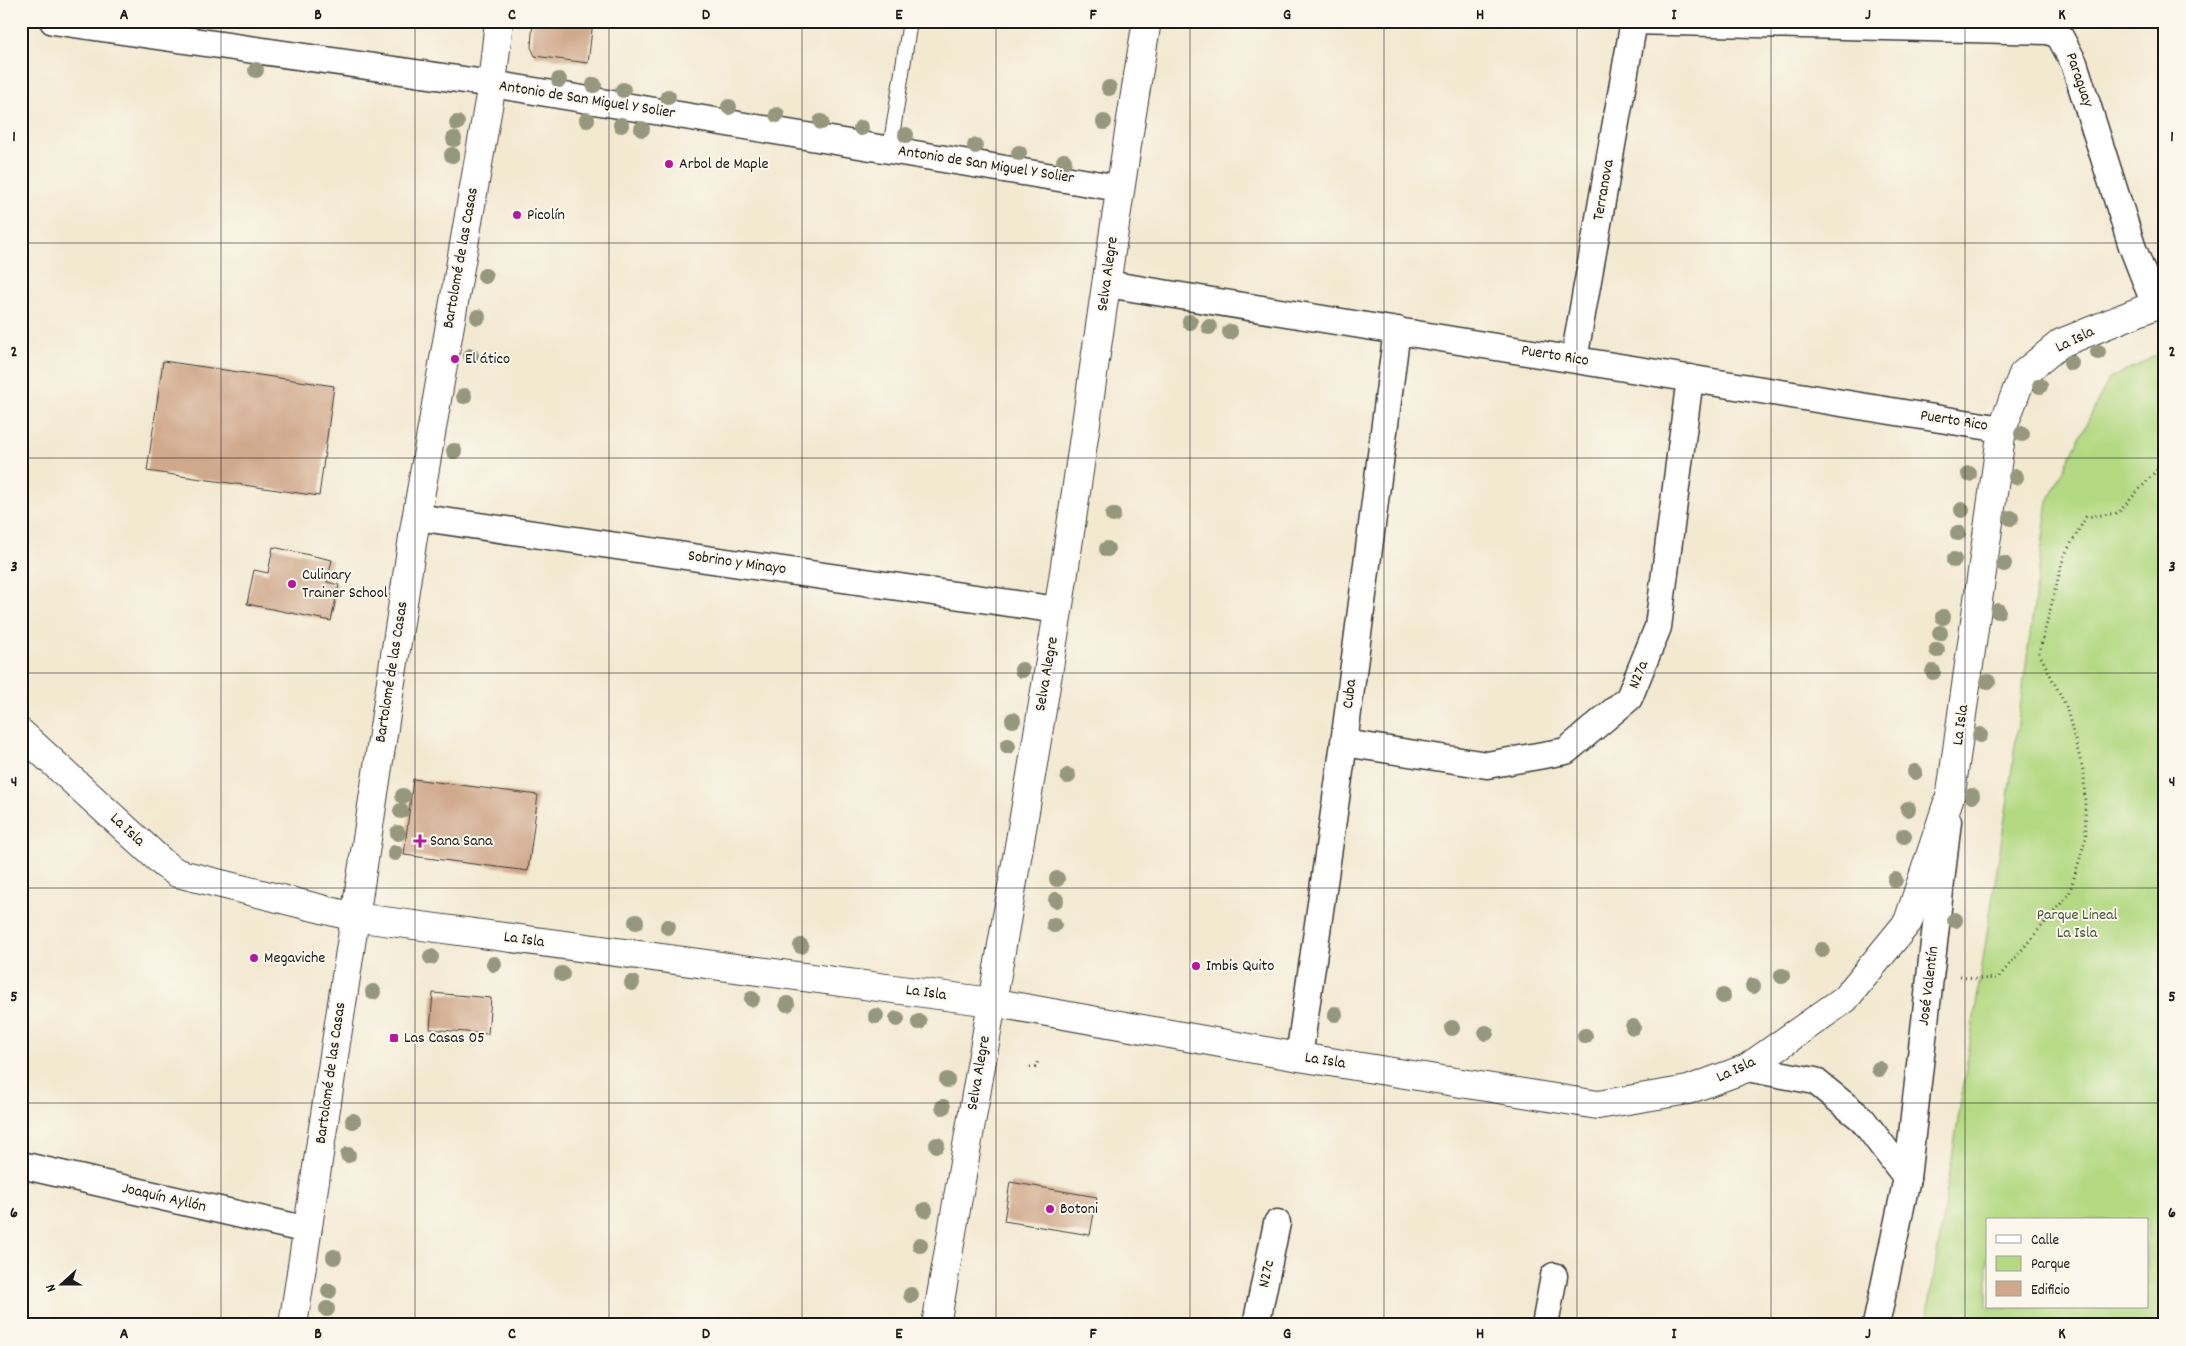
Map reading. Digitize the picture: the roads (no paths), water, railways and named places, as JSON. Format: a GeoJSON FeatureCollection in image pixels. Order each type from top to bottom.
{"type":"FeatureCollection","features":[{"type":"Feature","properties":{"kind":"street","name":"Antonio de San Miguel Y Solier"},"geometry":{"type":"LineString","coordinates":[[53,21],[175,30],[1119,188]]}},
{"type":"Feature","properties":{"kind":"street","name":"Bartolomé de las Casas"},"geometry":{"type":"LineString","coordinates":[[293,1325],[416,518],[492,84],[499,21]]}},
{"type":"Feature","properties":{"kind":"street","name":"Selva Alegre"},"geometry":{"type":"LineString","coordinates":[[936,1325],[1058,610],[1107,284],[1119,188],[1146,21]]}},
{"type":"Feature","properties":{"kind":"street","name":"Paraguay"},"geometry":{"type":"LineString","coordinates":[[1633,21],[2048,31],[2059,35],[2074,63],[2132,246],[2160,303]]}},
{"type":"Feature","properties":{"kind":"street","name":"Terranova"},"geometry":{"type":"LineString","coordinates":[[1574,359],[1633,21]]}},
{"type":"Feature","properties":{"kind":"street","name":"Puerto Rico"},"geometry":{"type":"LineString","coordinates":[[1107,284],[2002,429]]}},
{"type":"Feature","properties":{"kind":"street","name":"La Isla"},"geometry":{"type":"LineString","coordinates":[[21,733],[164,864],[177,873],[354,918],[992,1002],[1300,1058],[1598,1105],[1688,1090],[1747,1068],[1845,999],[1908,922],[1951,793],[2002,429],[2023,374],[2061,343],[2160,303]]}},
{"type":"Feature","properties":{"kind":"street","name":"Cuba"},"geometry":{"type":"LineString","coordinates":[[1300,1058],[1344,743],[1397,330]]}},
{"type":"Feature","properties":{"kind":"street","name":"N27a"},"geometry":{"type":"LineString","coordinates":[[1344,743],[1487,765],[1566,751],[1629,698],[1658,627],[1690,378]]}},
{"type":"Feature","properties":{"kind":"street","name":"Sobrino y Minayo"},"geometry":{"type":"LineString","coordinates":[[416,518],[1058,610]]}},
{"type":"Feature","properties":{"kind":"street","name":"José Valentín"},"geometry":{"type":"LineString","coordinates":[[1876,1325],[1907,1178],[1951,793]]}},
{"type":"Feature","properties":{"kind":"street"},"geometry":{"type":"LineString","coordinates":[[1747,1068],[1815,1081],[1862,1119],[1907,1178]]}},
{"type":"Feature","properties":{"kind":"street","name":"Joaquín Ayllón"},"geometry":{"type":"LineString","coordinates":[[21,1166],[308,1230]]}},
{"type":"Feature","properties":{"kind":"street","name":"N27c"},"geometry":{"type":"LineString","coordinates":[[1256,1325],[1278,1223]]}},
{"type":"Feature","properties":{"kind":"street"},"geometry":{"type":"LineString","coordinates":[[1545,1325],[1554,1276]]}},
{"type":"Feature","properties":{"kind":"lane"},"geometry":{"type":"LineString","coordinates":[[890,150],[910,21]]}},
{"type":"Feature","properties":{"kind":"place","name":"Arbol de Maple"},"geometry":{"type":"Point","coordinates":[669,164]}},
{"type":"Feature","properties":{"kind":"place","name":"Picolín"},"geometry":{"type":"Point","coordinates":[517,215]}},
{"type":"Feature","properties":{"kind":"place","name":"El ático"},"geometry":{"type":"Point","coordinates":[455,359]}},
{"type":"Feature","properties":{"kind":"place","name":"Culinary Trainer School"},"geometry":{"type":"Point","coordinates":[292,584]}},
{"type":"Feature","properties":{"kind":"place","name":"Sana Sana"},"geometry":{"type":"Point","coordinates":[420,841]}},
{"type":"Feature","properties":{"kind":"place","name":"Megaviche"},"geometry":{"type":"Point","coordinates":[254,958]}},
{"type":"Feature","properties":{"kind":"place","name":"Imbis Quito"},"geometry":{"type":"Point","coordinates":[1196,966]}},
{"type":"Feature","properties":{"kind":"place","name":"Las Casas 05"},"geometry":{"type":"Point","coordinates":[394,1038]}},
{"type":"Feature","properties":{"kind":"place","name":"Botoni"},"geometry":{"type":"Point","coordinates":[1050,1209]}},
{"type":"Feature","properties":{"kind":"park label","name":"Parque Lineal La Isla"},"geometry":{"type":"Point","coordinates":[2077,924]}}]}
